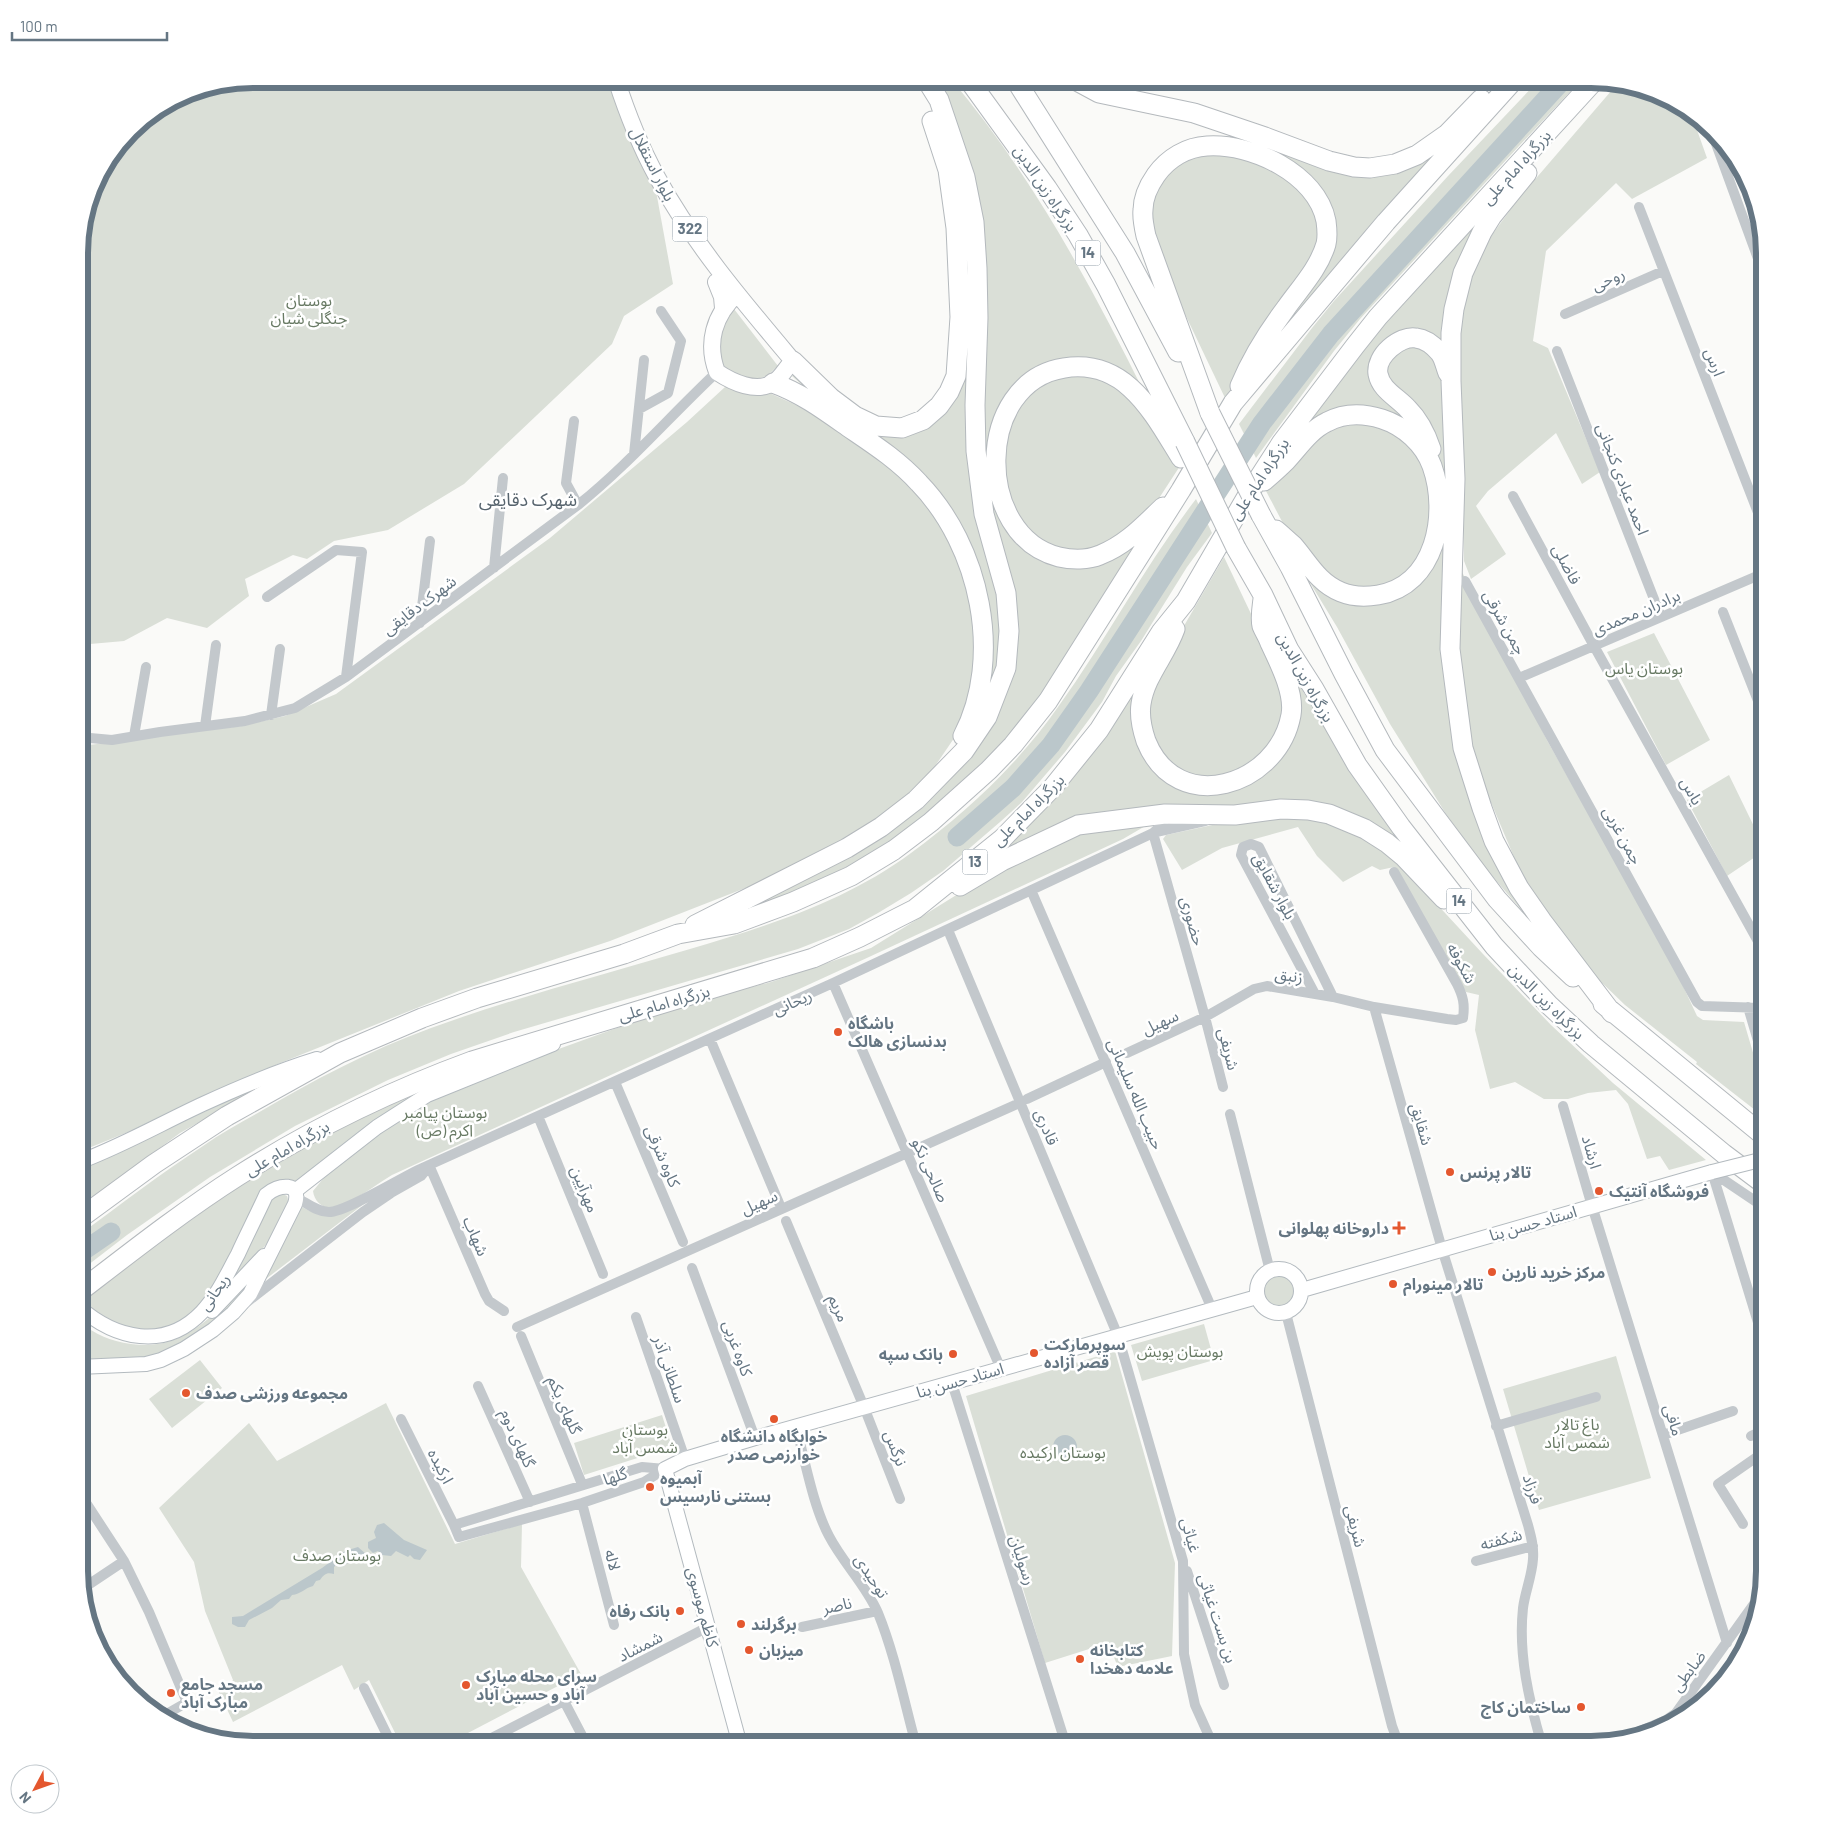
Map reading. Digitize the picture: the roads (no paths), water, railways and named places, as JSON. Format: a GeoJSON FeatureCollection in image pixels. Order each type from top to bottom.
{"type":"FeatureCollection","features":[{"type":"Feature","properties":{"kind":"highway"},"geometry":{"type":"LineString","coordinates":[[789,365],[854,416],[876,426],[902,428],[922,420],[939,406],[949,392],[956,376],[960,317],[956,228],[948,170],[923,88]]}},
{"type":"Feature","properties":{"kind":"highway"},"geometry":{"type":"LineString","coordinates":[[88,1212],[154,1164],[227,1116],[340,1053],[422,1018],[477,998],[624,954],[678,934],[847,848],[881,827],[916,800],[964,751],[987,716],[1006,668],[1009,631],[1006,593],[984,514],[979,482],[975,405],[978,278],[974,222],[965,177],[939,100],[932,88]]}},
{"type":"Feature","properties":{"kind":"highway","name":"بزرگراه زین الدین"},"geometry":{"type":"LineString","coordinates":[[975,88],[1047,188],[1078,235],[1106,285],[1183,450],[1210,495],[1236,548],[1263,595],[1289,650],[1357,766],[1401,827],[1494,946],[1549,1005],[1591,1044],[1724,1154],[1756,1178]]}},
{"type":"Feature","properties":{"kind":"highway","name":"بزرگراه زین الدین"},"geometry":{"type":"LineString","coordinates":[[1021,88],[1125,253],[1210,412],[1261,515],[1385,750],[1497,899],[1541,947],[1612,1013],[1756,1130]]}},
{"type":"Feature","properties":{"kind":"highway"},"geometry":{"type":"LineString","coordinates":[[1090,88],[1099,93],[1194,113],[1329,161],[1354,167],[1370,168],[1405,160],[1430,147],[1448,134],[1479,101],[1496,88]]}},
{"type":"Feature","properties":{"kind":"highway"},"geometry":{"type":"LineString","coordinates":[[1233,403],[1386,222],[1506,88]]}},
{"type":"Feature","properties":{"kind":"highway","name":"بزرگراه امام علی"},"geometry":{"type":"LineString","coordinates":[[88,1285],[146,1240],[238,1176],[344,1115],[418,1081],[472,1061],[813,958],[860,938],[915,909],[960,874],[1002,839],[1053,787],[1099,730],[1162,632],[1186,601],[1246,498],[1282,442],[1378,317],[1588,88]]}},
{"type":"Feature","properties":{"kind":"highway"},"geometry":{"type":"LineString","coordinates":[[1590,88],[1550,148],[1492,216],[1473,248],[1463,273],[1454,309],[1451,333],[1455,478],[1450,648],[1463,748],[1494,841],[1519,888],[1612,1013]]}},
{"type":"Feature","properties":{"kind":"highway"},"geometry":{"type":"LineString","coordinates":[[678,934],[734,924],[793,902],[852,876],[894,850],[962,796],[1013,745],[1048,701],[1233,403],[1248,367],[1261,343],[1308,279],[1326,243],[1328,230],[1321,204],[1314,191],[1285,167],[1252,153],[1222,146],[1206,146],[1182,153],[1169,161],[1151,183],[1145,195],[1143,209],[1146,236],[1210,412]]}},
{"type":"Feature","properties":{"kind":"highway"},"geometry":{"type":"LineString","coordinates":[[1261,515],[1294,546],[1318,577],[1332,588],[1348,595],[1358,596],[1392,592],[1409,582],[1420,571],[1430,556],[1436,534],[1438,507],[1432,454],[1427,437],[1411,412],[1382,386],[1378,372],[1381,360],[1389,349],[1400,341],[1415,337],[1428,342],[1441,353],[1451,381]]}},
{"type":"Feature","properties":{"kind":"highway"},"geometry":{"type":"LineString","coordinates":[[789,365],[811,401]]}},
{"type":"Feature","properties":{"kind":"highway"},"geometry":{"type":"LineString","coordinates":[[1180,490],[1122,544],[1098,556],[1068,559],[1038,548],[1024,538],[1015,528],[1008,517],[1000,497],[997,479],[997,456],[1003,418],[1010,404],[1021,390],[1032,380],[1047,372],[1080,366],[1102,370],[1127,383],[1183,450]]}},
{"type":"Feature","properties":{"kind":"highway"},"geometry":{"type":"LineString","coordinates":[[773,383],[811,401],[885,452],[920,484],[940,509],[957,537],[970,568],[978,599],[983,636],[982,675],[978,703],[942,774]]}},
{"type":"Feature","properties":{"kind":"highway"},"geometry":{"type":"LineString","coordinates":[[1246,498],[1284,463],[1319,426],[1332,419],[1351,415],[1372,416],[1403,428],[1420,445],[1432,465],[1434,474]]}},
{"type":"Feature","properties":{"kind":"highway"},"geometry":{"type":"LineString","coordinates":[[1186,601],[1171,640],[1148,680],[1140,718],[1149,749],[1163,769],[1176,778],[1192,784],[1207,786],[1238,780],[1253,772],[1275,753],[1285,738],[1292,713],[1290,697],[1279,662],[1262,625],[1263,595]]}},
{"type":"Feature","properties":{"kind":"highway"},"geometry":{"type":"LineString","coordinates":[[915,909],[1002,861],[1078,825],[1165,814],[1234,815],[1281,809],[1308,810],[1329,814],[1364,828],[1387,842],[1494,946]]}},
{"type":"Feature","properties":{"kind":"main road","name":"بلوار استقلال"},"geometry":{"type":"LineString","coordinates":[[609,88],[627,138],[652,189],[679,232],[730,300],[789,365]]}},
{"type":"Feature","properties":{"kind":"main road","name":"بلوار استقلال"},"geometry":{"type":"LineString","coordinates":[[619,88],[638,140],[658,178],[730,300]]}},
{"type":"Feature","properties":{"kind":"main road"},"geometry":{"type":"LineString","coordinates":[[730,300],[714,327],[711,345],[712,359],[717,372],[741,384],[760,386],[773,383],[789,365]]}},
{"type":"Feature","properties":{"kind":"main road"},"geometry":{"type":"LineString","coordinates":[[296,1195],[377,1127],[427,1095],[535,1052],[608,1020]]}},
{"type":"Feature","properties":{"kind":"main road"},"geometry":{"type":"LineString","coordinates":[[88,1159],[107,1152],[204,1104],[285,1069],[340,1053]]}},
{"type":"Feature","properties":{"kind":"main road","name":"استاد حسن بنا"},"geometry":{"type":"LineString","coordinates":[[1302,1290],[1592,1206],[1756,1161]]}},
{"type":"Feature","properties":{"kind":"main road","name":"ریحانی"},"geometry":{"type":"LineString","coordinates":[[88,1317],[109,1328],[135,1336],[163,1334],[190,1322],[201,1312],[220,1287],[266,1196],[272,1190],[284,1186],[290,1187],[296,1195],[250,1294],[232,1314],[196,1342],[161,1360],[138,1366],[88,1367]]}},
{"type":"Feature","properties":{"kind":"main road"},"geometry":{"type":"LineString","coordinates":[[88,1320],[100,1332],[126,1341],[150,1343],[170,1339],[185,1333],[206,1318],[275,1242]]}},
{"type":"Feature","properties":{"kind":"main road"},"geometry":{"type":"LineString","coordinates":[[1283,1269],[1296,1276],[1302,1290],[1298,1304],[1286,1313],[1272,1312],[1260,1303],[1258,1296],[1259,1282],[1263,1276],[1270,1271],[1283,1269]]}},
{"type":"Feature","properties":{"kind":"main road","name":"استاد حسن بنا"},"geometry":{"type":"LineString","coordinates":[[666,1469],[685,1459],[755,1438],[1258,1296]]}},
{"type":"Feature","properties":{"kind":"main road","name":"کاظم موسوی"},"geometry":{"type":"LineString","coordinates":[[666,1469],[738,1736]]}},
{"type":"Feature","properties":{"kind":"street"},"geometry":{"type":"LineString","coordinates":[[1717,147],[1756,253]]}},
{"type":"Feature","properties":{"kind":"street","name":"ارس"},"geometry":{"type":"LineString","coordinates":[[1639,207],[1756,508]]}},
{"type":"Feature","properties":{"kind":"street","name":"روحی"},"geometry":{"type":"LineString","coordinates":[[1565,314],[1663,271]]}},
{"type":"Feature","properties":{"kind":"street"},"geometry":{"type":"LineString","coordinates":[[639,409],[668,393],[681,341],[662,311]]}},
{"type":"Feature","properties":{"kind":"street","name":"احمد عبادی کنجانی"},"geometry":{"type":"LineString","coordinates":[[1557,351],[1661,617]]}},
{"type":"Feature","properties":{"kind":"street"},"geometry":{"type":"LineString","coordinates":[[634,454],[644,360]]}},
{"type":"Feature","properties":{"kind":"street","name":"شهرک دقایقی"},"geometry":{"type":"LineString","coordinates":[[88,738],[112,740],[246,721],[294,708],[346,677],[578,506],[597,490],[681,405],[717,372]]}},
{"type":"Feature","properties":{"kind":"street"},"geometry":{"type":"LineString","coordinates":[[574,421],[566,483],[578,506]]}},
{"type":"Feature","properties":{"kind":"street"},"geometry":{"type":"LineString","coordinates":[[494,568],[503,478]]}},
{"type":"Feature","properties":{"kind":"street","name":"فاضلی"},"geometry":{"type":"LineString","coordinates":[[1513,496],[1594,646]]}},
{"type":"Feature","properties":{"kind":"street"},"geometry":{"type":"LineString","coordinates":[[420,623],[430,541]]}},
{"type":"Feature","properties":{"kind":"street"},"geometry":{"type":"LineString","coordinates":[[267,597],[336,550],[362,552],[346,677]]}},
{"type":"Feature","properties":{"kind":"street","name":"برادران محمدی"},"geometry":{"type":"LineString","coordinates":[[1519,678],[1756,576]]}},
{"type":"Feature","properties":{"kind":"street","name":"چمن شرقی"},"geometry":{"type":"LineString","coordinates":[[1464,581],[1519,678]]}},
{"type":"Feature","properties":{"kind":"street"},"geometry":{"type":"LineString","coordinates":[[1723,612],[1756,696]]}},
{"type":"Feature","properties":{"kind":"street"},"geometry":{"type":"LineString","coordinates":[[205,726],[216,645]]}},
{"type":"Feature","properties":{"kind":"street","name":"یاس"},"geometry":{"type":"LineString","coordinates":[[1594,646],[1756,938]]}},
{"type":"Feature","properties":{"kind":"street"},"geometry":{"type":"LineString","coordinates":[[271,714],[280,649]]}},
{"type":"Feature","properties":{"kind":"street"},"geometry":{"type":"LineString","coordinates":[[134,736],[146,667]]}},
{"type":"Feature","properties":{"kind":"street","name":"چمن غربی"},"geometry":{"type":"LineString","coordinates":[[1519,678],[1697,1002],[1702,1006],[1748,1007]]}},
{"type":"Feature","properties":{"kind":"street"},"geometry":{"type":"LineString","coordinates":[[1152,833],[1163,824],[1165,814]]}},
{"type":"Feature","properties":{"kind":"street","name":"ریحانی"},"geometry":{"type":"LineString","coordinates":[[296,1195],[320,1211],[336,1212],[429,1165],[833,983],[1152,833],[1234,815]]}},
{"type":"Feature","properties":{"kind":"street","name":"حضوری"},"geometry":{"type":"LineString","coordinates":[[1152,833],[1205,1017]]}},
{"type":"Feature","properties":{"kind":"street","name":"بلوار شقایق"},"geometry":{"type":"LineString","coordinates":[[1315,994],[1240,855],[1243,847],[1251,844],[1259,847],[1333,998]]}},
{"type":"Feature","properties":{"kind":"street","name":"شکوفه"},"geometry":{"type":"LineString","coordinates":[[1374,1007],[1456,1020],[1463,1018],[1464,998],[1394,872]]}},
{"type":"Feature","properties":{"kind":"street","name":"حبیب الله سلیمانی"},"geometry":{"type":"LineString","coordinates":[[1031,890],[1212,1309]]}},
{"type":"Feature","properties":{"kind":"street","name":"قادری"},"geometry":{"type":"LineString","coordinates":[[948,930],[1118,1336]]}},
{"type":"Feature","properties":{"kind":"street","name":"صالحی نکو"},"geometry":{"type":"LineString","coordinates":[[833,983],[1001,1369]]}},
{"type":"Feature","properties":{"kind":"street","name":"زنبق"},"geometry":{"type":"LineString","coordinates":[[1205,1017],[1254,989],[1267,986],[1374,1007]]}},
{"type":"Feature","properties":{"kind":"street","name":"شقایق"},"geometry":{"type":"LineString","coordinates":[[1374,1007],[1442,1249]]}},
{"type":"Feature","properties":{"kind":"street"},"geometry":{"type":"LineString","coordinates":[[1756,1008],[1748,1007],[1756,1034]]}},
{"type":"Feature","properties":{"kind":"street","name":"سهیل"},"geometry":{"type":"LineString","coordinates":[[1127,1053],[1205,1017]]}},
{"type":"Feature","properties":{"kind":"street","name":"شریفی"},"geometry":{"type":"LineString","coordinates":[[1205,1017],[1223,1087]]}},
{"type":"Feature","properties":{"kind":"street"},"geometry":{"type":"LineString","coordinates":[[710,1039],[779,1202]]}},
{"type":"Feature","properties":{"kind":"street"},"geometry":{"type":"LineString","coordinates":[[1027,1099],[1106,1062]]}},
{"type":"Feature","properties":{"kind":"street","name":"کاوه شرقی"},"geometry":{"type":"LineString","coordinates":[[615,1082],[683,1242]]}},
{"type":"Feature","properties":{"kind":"street","name":"سهیل"},"geometry":{"type":"LineString","coordinates":[[519,1332],[1014,1105]]}},
{"type":"Feature","properties":{"kind":"street","name":"ارشاد"},"geometry":{"type":"LineString","coordinates":[[1563,1106],[1592,1206]]}},
{"type":"Feature","properties":{"kind":"street"},"geometry":{"type":"LineString","coordinates":[[1230,1114],[1270,1271]]}},
{"type":"Feature","properties":{"kind":"street","name":"مهرآیین"},"geometry":{"type":"LineString","coordinates":[[538,1116],[604,1274]]}},
{"type":"Feature","properties":{"kind":"street","name":"ریحانی"},"geometry":{"type":"LineString","coordinates":[[232,1314],[363,1212],[421,1176],[429,1165]]}},
{"type":"Feature","properties":{"kind":"street","name":"شهاب"},"geometry":{"type":"LineString","coordinates":[[429,1165],[485,1294],[489,1300],[504,1311]]}},
{"type":"Feature","properties":{"kind":"street"},"geometry":{"type":"LineString","coordinates":[[1712,1172],[1756,1202]]}},
{"type":"Feature","properties":{"kind":"street"},"geometry":{"type":"LineString","coordinates":[[1712,1172],[1756,1316]]}},
{"type":"Feature","properties":{"kind":"street","name":"مافی"},"geometry":{"type":"LineString","coordinates":[[1592,1206],[1726,1643]]}},
{"type":"Feature","properties":{"kind":"street","name":"مریم"},"geometry":{"type":"LineString","coordinates":[[786,1220],[864,1407]]}},
{"type":"Feature","properties":{"kind":"street","name":"فرزاد"},"geometry":{"type":"LineString","coordinates":[[1442,1249],[1533,1546],[1532,1566],[1523,1608],[1522,1646],[1525,1672],[1539,1736]]}},
{"type":"Feature","properties":{"kind":"street","name":"کاوه غربی"},"geometry":{"type":"LineString","coordinates":[[692,1268],[755,1438]]}},
{"type":"Feature","properties":{"kind":"street","name":"شریفی"},"geometry":{"type":"LineString","coordinates":[[1286,1313],[1396,1736]]}},
{"type":"Feature","properties":{"kind":"street","name":"سلطانی آذر"},"geometry":{"type":"LineString","coordinates":[[636,1317],[685,1459]]}},
{"type":"Feature","properties":{"kind":"street","name":"گلهای یکم"},"geometry":{"type":"LineString","coordinates":[[519,1332],[582,1484]]}},
{"type":"Feature","properties":{"kind":"street","name":"غیاثی"},"geometry":{"type":"LineString","coordinates":[[1118,1336],[1183,1561],[1184,1654],[1195,1705],[1209,1736]]}},
{"type":"Feature","properties":{"kind":"street","name":"رسولیان"},"geometry":{"type":"LineString","coordinates":[[952,1383],[1063,1736]]}},
{"type":"Feature","properties":{"kind":"street","name":"گلهای دوم"},"geometry":{"type":"LineString","coordinates":[[478,1386],[530,1502]]}},
{"type":"Feature","properties":{"kind":"street"},"geometry":{"type":"LineString","coordinates":[[1496,1426],[1596,1397]]}},
{"type":"Feature","properties":{"kind":"street","name":"نرگس"},"geometry":{"type":"LineString","coordinates":[[864,1407],[900,1499]]}},
{"type":"Feature","properties":{"kind":"street"},"geometry":{"type":"LineString","coordinates":[[1663,1434],[1733,1411]]}},
{"type":"Feature","properties":{"kind":"street","name":"ارکیده"},"geometry":{"type":"LineString","coordinates":[[401,1419],[454,1526]]}},
{"type":"Feature","properties":{"kind":"street","name":"توحیدی"},"geometry":{"type":"LineString","coordinates":[[796,1427],[821,1520],[837,1550],[862,1585],[877,1611],[887,1637],[914,1736]]}},
{"type":"Feature","properties":{"kind":"street"},"geometry":{"type":"LineString","coordinates":[[1751,1436],[1756,1434]]}},
{"type":"Feature","properties":{"kind":"street"},"geometry":{"type":"LineString","coordinates":[[1743,1524],[1718,1484],[1756,1458]]}},
{"type":"Feature","properties":{"kind":"street","name":"گلها"},"geometry":{"type":"LineString","coordinates":[[642,1467],[666,1469],[644,1482],[582,1502],[458,1537],[454,1526],[582,1484],[642,1467]]}},
{"type":"Feature","properties":{"kind":"street","name":"لاله"},"geometry":{"type":"LineString","coordinates":[[582,1502],[614,1625]]}},
{"type":"Feature","properties":{"kind":"street"},"geometry":{"type":"LineString","coordinates":[[88,1506],[124,1561],[149,1612],[186,1702],[168,1713]]}},
{"type":"Feature","properties":{"kind":"street","name":"شکفته"},"geometry":{"type":"LineString","coordinates":[[1476,1561],[1533,1546]]}},
{"type":"Feature","properties":{"kind":"street"},"geometry":{"type":"LineString","coordinates":[[89,1585],[124,1561]]}},
{"type":"Feature","properties":{"kind":"street","name":"بن بست غیاثی"},"geometry":{"type":"LineString","coordinates":[[1183,1561],[1224,1685]]}},
{"type":"Feature","properties":{"kind":"street","name":"ضابطی"},"geometry":{"type":"LineString","coordinates":[[1692,1701],[1726,1643],[1751,1608]]}},
{"type":"Feature","properties":{"kind":"street","name":"ناصر"},"geometry":{"type":"LineString","coordinates":[[802,1627],[877,1611]]}},
{"type":"Feature","properties":{"kind":"street","name":"شمشاد"},"geometry":{"type":"LineString","coordinates":[[496,1736],[708,1627]]}},
{"type":"Feature","properties":{"kind":"street"},"geometry":{"type":"LineString","coordinates":[[364,1688],[388,1736]]}},
{"type":"Feature","properties":{"kind":"street"},"geometry":{"type":"LineString","coordinates":[[564,1701],[582,1736]]}},
{"type":"Feature","properties":{"kind":"waterway"},"geometry":{"type":"LineString","coordinates":[[957,837],[1013,788],[1051,745],[1089,691],[1262,423],[1331,334],[1556,88]]}},
{"type":"Feature","properties":{"kind":"waterway"},"geometry":{"type":"LineString","coordinates":[[88,1248],[111,1232]]}},
{"type":"Feature","properties":{"kind":"place","name":"باشگاه بدنسازی هالک"},"geometry":{"type":"Point","coordinates":[838,1032]}},
{"type":"Feature","properties":{"kind":"place","name":"تالار پرنس"},"geometry":{"type":"Point","coordinates":[1450,1172]}},
{"type":"Feature","properties":{"kind":"place","name":"فروشگاه آنتیک"},"geometry":{"type":"Point","coordinates":[1599,1191]}},
{"type":"Feature","properties":{"kind":"place","name":"داروخانه پهلوانی"},"geometry":{"type":"Point","coordinates":[1399,1228]}},
{"type":"Feature","properties":{"kind":"place","name":"مرکز خرید نارین"},"geometry":{"type":"Point","coordinates":[1492,1272]}},
{"type":"Feature","properties":{"kind":"place","name":"تالار مینورام"},"geometry":{"type":"Point","coordinates":[1393,1284]}},
{"type":"Feature","properties":{"kind":"place","name":"سوپرمارکت قصر آزاده"},"geometry":{"type":"Point","coordinates":[1034,1353]}},
{"type":"Feature","properties":{"kind":"place","name":"بانک سپه"},"geometry":{"type":"Point","coordinates":[953,1354]}},
{"type":"Feature","properties":{"kind":"place","name":"مجموعه ورزشی صدف"},"geometry":{"type":"Point","coordinates":[186,1393]}},
{"type":"Feature","properties":{"kind":"place","name":"خوابگاه دانشگاه خوارزمی صدر"},"geometry":{"type":"Point","coordinates":[774,1419]}},
{"type":"Feature","properties":{"kind":"place","name":"آبمیوه بستنی نارسیس"},"geometry":{"type":"Point","coordinates":[650,1487]}},
{"type":"Feature","properties":{"kind":"place","name":"بانک رفاه"},"geometry":{"type":"Point","coordinates":[680,1611]}},
{"type":"Feature","properties":{"kind":"place","name":"برگرلند"},"geometry":{"type":"Point","coordinates":[741,1624]}},
{"type":"Feature","properties":{"kind":"place","name":"میزبان"},"geometry":{"type":"Point","coordinates":[749,1650]}},
{"type":"Feature","properties":{"kind":"place","name":"کتابخانه علامه دهخدا"},"geometry":{"type":"Point","coordinates":[1080,1659]}},
{"type":"Feature","properties":{"kind":"place","name":"سرای محله مبارک آباد و حسین آباد"},"geometry":{"type":"Point","coordinates":[466,1685]}},
{"type":"Feature","properties":{"kind":"place","name":"مسجد جامع مبارک آباد"},"geometry":{"type":"Point","coordinates":[171,1693]}},
{"type":"Feature","properties":{"kind":"place","name":"ساختمان کاج"},"geometry":{"type":"Point","coordinates":[1581,1707]}},
{"type":"Feature","properties":{"kind":"district","name":"شهرک دقایقی"},"geometry":{"type":"Point","coordinates":[528,500]}},
{"type":"Feature","properties":{"kind":"park label","name":"بوستان جنگلی شیان"},"geometry":{"type":"Point","coordinates":[309,309]}},
{"type":"Feature","properties":{"kind":"park label","name":"بوستان یاس"},"geometry":{"type":"Point","coordinates":[1644,668]}},
{"type":"Feature","properties":{"kind":"park label","name":"بوستان پیامبر اکرم (ص)"},"geometry":{"type":"Point","coordinates":[445,1121]}},
{"type":"Feature","properties":{"kind":"park label","name":"بوستان پویش"},"geometry":{"type":"Point","coordinates":[1180,1351]}},
{"type":"Feature","properties":{"kind":"park label","name":"باغ تالار شمس آباد"},"geometry":{"type":"Point","coordinates":[1577,1433]}},
{"type":"Feature","properties":{"kind":"park label","name":"بوستان شمس آباد"},"geometry":{"type":"Point","coordinates":[645,1438]}},
{"type":"Feature","properties":{"kind":"park label","name":"بوستان ارکیده"},"geometry":{"type":"Point","coordinates":[1063,1452]}},
{"type":"Feature","properties":{"kind":"park label","name":"بوستان صدف"},"geometry":{"type":"Point","coordinates":[337,1555]}}]}
